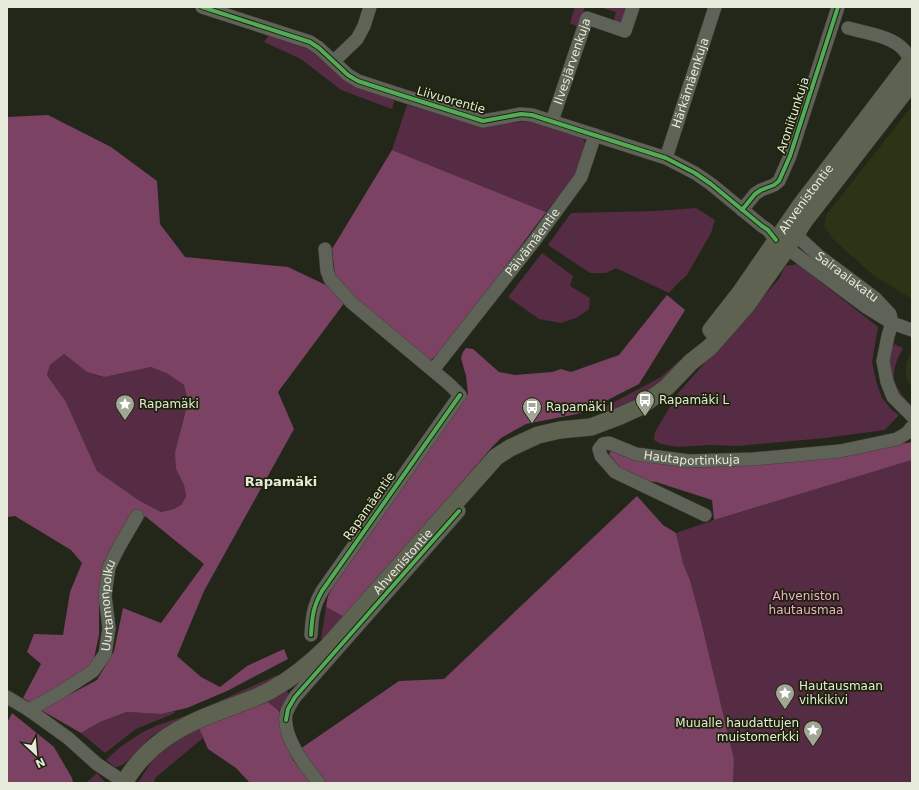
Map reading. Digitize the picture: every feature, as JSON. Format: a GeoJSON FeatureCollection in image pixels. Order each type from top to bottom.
{"type":"FeatureCollection","features":[{"type":"Feature","properties":{"kind":"main road","name":"Ahvenistontie"},"geometry":{"type":"LineString","coordinates":[[124,783],[146,753],[162,739],[179,728],[270,691],[304,669],[328,645],[496,457],[514,445],[538,435],[560,430],[591,427],[640,407],[666,387],[691,362],[710,347],[746,306],[782,236],[800,206],[912,60]]}},
{"type":"Feature","properties":{"kind":"main road","name":"Ahvenistontie"},"geometry":{"type":"LineString","coordinates":[[782,236],[805,220],[912,82]]}},
{"type":"Feature","properties":{"kind":"street","name":"Liivuorentie"},"geometry":{"type":"LineString","coordinates":[[204,7],[310,42],[334,61],[348,75],[358,81],[478,120],[488,121],[526,114],[666,158],[695,173],[711,184],[742,210],[782,236]]}},
{"type":"Feature","properties":{"kind":"street"},"geometry":{"type":"LineString","coordinates":[[334,61],[357,39],[364,26],[370,7]]}},
{"type":"Feature","properties":{"kind":"street","name":"Ilvesjärvenkuja"},"geometry":{"type":"LineString","coordinates":[[552,121],[587,18],[625,31],[633,7]]}},
{"type":"Feature","properties":{"kind":"street","name":"Härkämäenkuja"},"geometry":{"type":"LineString","coordinates":[[666,158],[715,7]]}},
{"type":"Feature","properties":{"kind":"street","name":"Aroniitunkuja"},"geometry":{"type":"LineString","coordinates":[[742,210],[755,194],[779,181],[790,156],[838,7]]}},
{"type":"Feature","properties":{"kind":"street"},"geometry":{"type":"LineString","coordinates":[[848,28],[884,38],[897,44],[912,60]]}},
{"type":"Feature","properties":{"kind":"street","name":"Päivämäentie"},"geometry":{"type":"LineString","coordinates":[[433,370],[535,240],[581,177],[595,135]]}},
{"type":"Feature","properties":{"kind":"street","name":"Sairaalakatu"},"geometry":{"type":"LineString","coordinates":[[782,236],[819,256],[883,305],[890,314],[892,324]]}},
{"type":"Feature","properties":{"kind":"street","name":"Rapamäentie"},"geometry":{"type":"LineString","coordinates":[[311,635],[314,606],[322,591],[460,395],[433,370],[352,303],[330,279],[327,271],[325,249]]}},
{"type":"Feature","properties":{"kind":"street"},"geometry":{"type":"LineString","coordinates":[[912,330],[892,324],[883,361],[886,382],[893,397],[912,416]]}},
{"type":"Feature","properties":{"kind":"street","name":"Hautaportinkuja"},"geometry":{"type":"LineString","coordinates":[[706,515],[615,472],[601,456],[599,449],[600,447],[603,444],[609,444],[636,454],[689,461],[753,459],[840,451],[897,439],[907,433],[912,427]]}},
{"type":"Feature","properties":{"kind":"street"},"geometry":{"type":"LineString","coordinates":[[319,783],[297,754],[289,736],[286,720],[288,709],[295,697],[460,511]]}},
{"type":"Feature","properties":{"kind":"street","name":"Uurtamonpolku"},"geometry":{"type":"LineString","coordinates":[[29,710],[61,692],[93,671],[105,654],[109,628],[105,595],[109,567],[137,516]]}},
{"type":"Feature","properties":{"kind":"street"},"geometry":{"type":"LineString","coordinates":[[7,697],[29,710],[68,738],[97,764],[124,783]]}},
{"type":"Feature","properties":{"kind":"shaded area"},"geometry":{"type":"Polygon","coordinates":[[[912,106],[912,299],[873,275],[833,239],[824,226],[826,215],[912,106]]]}},
{"type":"Feature","properties":{"kind":"shaded area"},"geometry":{"type":"Polygon","coordinates":[[[48,115],[111,147],[157,181],[160,224],[185,257],[288,267],[330,287],[345,302],[278,392],[294,429],[204,591],[177,656],[201,677],[220,687],[247,666],[284,649],[288,659],[227,691],[187,708],[161,714],[127,712],[100,722],[81,733],[41,710],[97,680],[114,651],[123,608],[161,623],[204,564],[145,516],[99,593],[99,635],[93,663],[33,704],[23,698],[41,664],[27,652],[34,634],[63,635],[70,592],[82,563],[71,550],[15,516],[7,517],[7,117],[48,115]],[[64,354],[50,365],[47,375],[66,402],[97,471],[140,501],[161,512],[174,509],[182,504],[186,496],[184,485],[176,469],[175,453],[188,401],[184,385],[168,374],[151,367],[104,377],[87,372],[64,354]]]}},
{"type":"Feature","properties":{"kind":"shaded area"},"geometry":{"type":"Polygon","coordinates":[[[392,150],[546,212],[448,344],[430,361],[355,297],[335,276],[332,249],[392,150]]]}},
{"type":"Feature","properties":{"kind":"shaded area"},"geometry":{"type":"Polygon","coordinates":[[[667,295],[685,310],[639,384],[588,410],[577,414],[526,424],[501,438],[346,618],[326,607],[328,596],[333,587],[468,394],[466,376],[461,358],[466,348],[473,349],[499,372],[515,375],[552,372],[561,369],[571,372],[619,355],[667,295]]]}},
{"type":"Feature","properties":{"kind":"shaded area"},"geometry":{"type":"Polygon","coordinates":[[[912,350],[912,389],[906,376],[906,364],[912,350]]]}},
{"type":"Feature","properties":{"kind":"shaded area"},"geometry":{"type":"Polygon","coordinates":[[[912,442],[912,460],[714,520],[712,500],[656,482],[647,481],[633,473],[622,470],[609,454],[613,447],[628,458],[651,460],[840,455],[912,442]]]}},
{"type":"Feature","properties":{"kind":"shaded area"},"geometry":{"type":"Polygon","coordinates":[[[637,496],[663,525],[676,533],[683,563],[690,580],[701,621],[734,759],[733,783],[326,783],[300,749],[399,681],[444,679],[637,496]]]}},
{"type":"Feature","properties":{"kind":"shaded area"},"geometry":{"type":"Polygon","coordinates":[[[268,702],[279,711],[284,734],[293,760],[312,783],[250,783],[236,768],[208,749],[199,728],[268,702]]]}},
{"type":"Feature","properties":{"kind":"shaded area"},"geometry":{"type":"Polygon","coordinates":[[[12,713],[54,747],[72,778],[73,783],[7,783],[7,723],[12,713]]]}},
{"type":"Feature","properties":{"kind":"green space"},"geometry":{"type":"Polygon","coordinates":[[[575,7],[585,7],[578,27],[570,23],[575,7]]]}},
{"type":"Feature","properties":{"kind":"green space"},"geometry":{"type":"Polygon","coordinates":[[[599,7],[629,7],[623,22],[620,23],[614,21],[616,12],[599,7]]]}},
{"type":"Feature","properties":{"kind":"green space"},"geometry":{"type":"Polygon","coordinates":[[[269,35],[311,50],[341,76],[395,98],[392,109],[341,90],[301,59],[264,42],[269,35]]]}},
{"type":"Feature","properties":{"kind":"green space"},"geometry":{"type":"Polygon","coordinates":[[[407,105],[481,126],[531,121],[582,137],[586,145],[577,173],[546,212],[392,150],[407,105]]]}},
{"type":"Feature","properties":{"kind":"green space"},"geometry":{"type":"Polygon","coordinates":[[[696,208],[715,220],[711,233],[687,275],[669,293],[616,268],[606,273],[590,273],[548,245],[571,213],[656,211],[696,208]]]}},
{"type":"Feature","properties":{"kind":"green space"},"geometry":{"type":"Polygon","coordinates":[[[542,253],[573,276],[570,286],[590,298],[589,309],[578,317],[561,323],[539,319],[508,297],[542,253]]]}},
{"type":"Feature","properties":{"kind":"green space"},"geometry":{"type":"Polygon","coordinates":[[[798,264],[878,327],[872,362],[876,381],[882,398],[892,410],[899,415],[885,430],[825,438],[738,446],[710,445],[678,447],[661,444],[654,440],[655,432],[679,392],[779,279],[785,266],[798,264]]]}},
{"type":"Feature","properties":{"kind":"green space"},"geometry":{"type":"Polygon","coordinates":[[[894,344],[903,348],[895,366],[894,379],[896,386],[912,407],[900,400],[890,380],[889,354],[894,344]]]}},
{"type":"Feature","properties":{"kind":"green space"},"geometry":{"type":"Polygon","coordinates":[[[64,354],[87,372],[103,377],[151,367],[168,374],[184,385],[188,401],[181,428],[176,469],[184,485],[186,496],[182,504],[174,509],[161,512],[140,501],[97,471],[66,402],[47,375],[50,365],[64,354]]]}},
{"type":"Feature","properties":{"kind":"green space"},"geometry":{"type":"Polygon","coordinates":[[[680,360],[681,362],[672,371],[646,392],[626,404],[604,414],[603,408],[661,377],[680,360]]]}},
{"type":"Feature","properties":{"kind":"green space","name":"Ahveniston hautausmaa"},"geometry":{"type":"Polygon","coordinates":[[[912,460],[912,783],[733,783],[734,759],[701,621],[690,580],[683,563],[676,533],[912,460]]]}},
{"type":"Feature","properties":{"kind":"green space"},"geometry":{"type":"Polygon","coordinates":[[[326,607],[346,618],[321,642],[321,640],[326,607]]]}},
{"type":"Feature","properties":{"kind":"green space"},"geometry":{"type":"Polygon","coordinates":[[[277,675],[278,677],[260,686],[155,734],[145,742],[126,763],[120,766],[115,767],[106,760],[119,748],[141,733],[158,725],[191,714],[277,675]]]}},
{"type":"Feature","properties":{"kind":"green space"},"geometry":{"type":"Polygon","coordinates":[[[286,689],[290,697],[279,711],[268,702],[265,703],[265,701],[286,689]]]}},
{"type":"Feature","properties":{"kind":"green space"},"geometry":{"type":"Polygon","coordinates":[[[174,711],[175,713],[136,729],[105,753],[81,733],[100,722],[128,712],[161,714],[174,711]]]}},
{"type":"Feature","properties":{"kind":"green space"},"geometry":{"type":"Polygon","coordinates":[[[199,728],[203,738],[155,778],[154,783],[138,783],[157,755],[179,738],[199,728]]]}},
{"type":"Feature","properties":{"kind":"green space"},"geometry":{"type":"Polygon","coordinates":[[[97,773],[106,783],[86,783],[97,773]]]}},
{"type":"Feature","properties":{"kind":"cycle path"},"geometry":{"type":"LineString","coordinates":[[202,7],[310,42],[319,48],[348,75],[358,81],[404,96],[483,121],[521,114],[532,115],[666,158],[695,173],[711,184],[768,230],[776,240]]}},
{"type":"Feature","properties":{"kind":"cycle path"},"geometry":{"type":"LineString","coordinates":[[742,210],[755,194],[779,181],[790,156],[838,7]]}},
{"type":"Feature","properties":{"kind":"cycle path"},"geometry":{"type":"LineString","coordinates":[[311,635],[314,612],[322,591],[460,395]]}},
{"type":"Feature","properties":{"kind":"cycle path"},"geometry":{"type":"LineString","coordinates":[[286,720],[288,709],[295,697],[459,511]]}},
{"type":"Feature","properties":{"kind":"place","name":"Rapamäki L"},"geometry":{"type":"Point","coordinates":[645,417]}},
{"type":"Feature","properties":{"kind":"place","name":"Rapamäki"},"geometry":{"type":"Point","coordinates":[125,421]}},
{"type":"Feature","properties":{"kind":"place","name":"Rapamäki I"},"geometry":{"type":"Point","coordinates":[532,424]}},
{"type":"Feature","properties":{"kind":"place","name":"Hautausmaan vihkikivi"},"geometry":{"type":"Point","coordinates":[785,710]}},
{"type":"Feature","properties":{"kind":"place","name":"Muualle haudattujen muistomerkki"},"geometry":{"type":"Point","coordinates":[813,747]}},
{"type":"Feature","properties":{"kind":"district","name":"Rapamäki"},"geometry":{"type":"Point","coordinates":[281,481]}}]}
